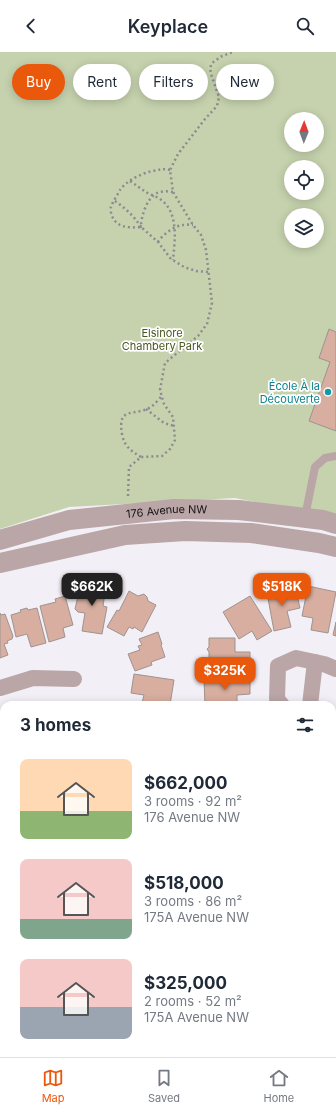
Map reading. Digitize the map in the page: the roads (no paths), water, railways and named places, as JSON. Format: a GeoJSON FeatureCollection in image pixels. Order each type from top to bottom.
{"type":"FeatureCollection","features":[{"type":"Feature","properties":{"kind":"street","name":"176 Avenue NW"},"geometry":{"type":"LineString","coordinates":[[0,540],[69,520],[174,509],[239,510],[323,520],[336,524]]}},
{"type":"Feature","properties":{"kind":"street","name":"176 Avenue NW"},"geometry":{"type":"LineString","coordinates":[[0,563],[125,535],[185,531],[251,533],[336,547]]}},
{"type":"Feature","properties":{"kind":"street"},"geometry":{"type":"LineString","coordinates":[[279,701],[277,699],[278,666],[296,658],[336,669]]}},
{"type":"Feature","properties":{"kind":"street"},"geometry":{"type":"LineString","coordinates":[[310,701],[315,662]]}},
{"type":"Feature","properties":{"kind":"street"},"geometry":{"type":"LineString","coordinates":[[0,688],[32,678],[74,680]]}},
{"type":"Feature","properties":{"kind":"lane"},"geometry":{"type":"LineString","coordinates":[[305,518],[315,467],[325,458],[336,456]]}},
{"type":"Feature","properties":{"kind":"place","name":"École À la Découverte"},"geometry":{"type":"Point","coordinates":[328,392]}},
{"type":"Feature","properties":{"kind":"park label","name":"Elsinore Chambery Park"},"geometry":{"type":"Point","coordinates":[162,339]}}]}
